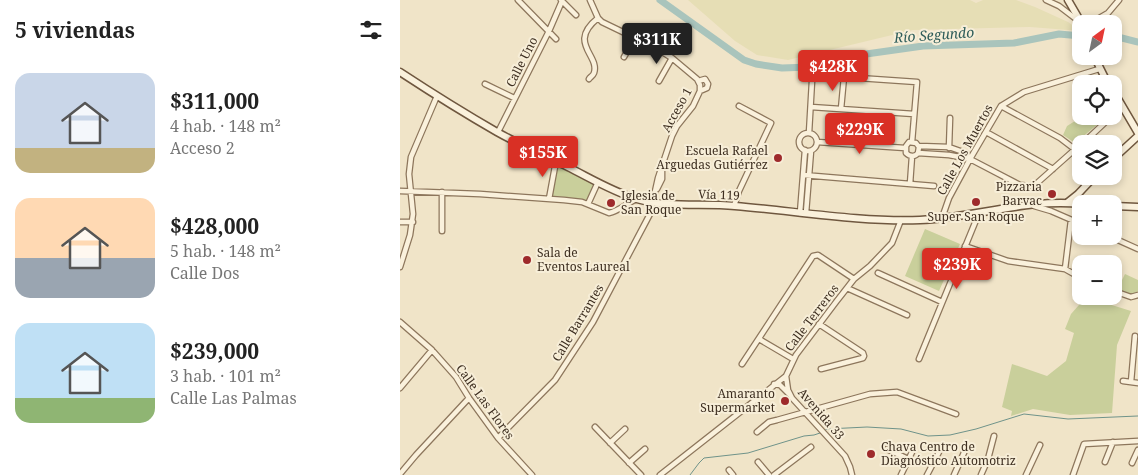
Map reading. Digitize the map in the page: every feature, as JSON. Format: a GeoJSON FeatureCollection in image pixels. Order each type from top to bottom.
{"type":"FeatureCollection","features":[{"type":"Feature","properties":{"kind":"main road"},"geometry":{"type":"LineString","coordinates":[[1066,0],[1076,15]]}},
{"type":"Feature","properties":{"kind":"main road"},"geometry":{"type":"LineString","coordinates":[[1098,65],[1103,75]]}},
{"type":"Feature","properties":{"kind":"main road","name":"Vía 119"},"geometry":{"type":"LineString","coordinates":[[400,72],[498,132],[598,182],[637,199],[653,203],[736,206],[901,220],[942,218],[1031,205],[1072,203]]}},
{"type":"Feature","properties":{"kind":"main road"},"geometry":{"type":"LineString","coordinates":[[1122,150],[1138,134],[1123,107]]}},
{"type":"Feature","properties":{"kind":"main road"},"geometry":{"type":"LineString","coordinates":[[1068,202],[1086,185]]}},
{"type":"Feature","properties":{"kind":"main road"},"geometry":{"type":"LineString","coordinates":[[1122,206],[1138,207]]}},
{"type":"Feature","properties":{"kind":"street"},"geometry":{"type":"LineString","coordinates":[[518,0],[556,39]]}},
{"type":"Feature","properties":{"kind":"street"},"geometry":{"type":"LineString","coordinates":[[561,0],[576,15]]}},
{"type":"Feature","properties":{"kind":"street","name":"Calle Uno"},"geometry":{"type":"LineString","coordinates":[[498,132],[549,31],[561,0]]}},
{"type":"Feature","properties":{"kind":"street"},"geometry":{"type":"LineString","coordinates":[[588,79],[594,73],[594,64],[585,45],[585,36],[587,29],[598,18],[590,0]]}},
{"type":"Feature","properties":{"kind":"street"},"geometry":{"type":"LineString","coordinates":[[1046,0],[1072,16]]}},
{"type":"Feature","properties":{"kind":"street"},"geometry":{"type":"LineString","coordinates":[[1058,6],[1066,0]]}},
{"type":"Feature","properties":{"kind":"street"},"geometry":{"type":"LineString","coordinates":[[1105,15],[1119,0]]}},
{"type":"Feature","properties":{"kind":"street","name":"Acceso 1"},"geometry":{"type":"LineString","coordinates":[[598,18],[607,25],[635,37],[672,58],[698,81],[700,91],[693,106],[677,126],[658,178],[653,203]]}},
{"type":"Feature","properties":{"kind":"street"},"geometry":{"type":"LineString","coordinates":[[624,57],[635,37]]}},
{"type":"Feature","properties":{"kind":"street"},"geometry":{"type":"LineString","coordinates":[[659,81],[672,58]]}},
{"type":"Feature","properties":{"kind":"street","name":"Calle Los Muertos"},"geometry":{"type":"LineString","coordinates":[[942,218],[949,198],[1002,106],[1024,92],[1100,69]]}},
{"type":"Feature","properties":{"kind":"street"},"geometry":{"type":"LineString","coordinates":[[842,109],[844,77],[916,82],[912,142]]}},
{"type":"Feature","properties":{"kind":"street"},"geometry":{"type":"LineString","coordinates":[[698,81],[705,79],[708,84],[707,88],[700,91]]}},
{"type":"Feature","properties":{"kind":"street"},"geometry":{"type":"LineString","coordinates":[[809,133],[812,81]]}},
{"type":"Feature","properties":{"kind":"street"},"geometry":{"type":"LineString","coordinates":[[485,84],[514,98]]}},
{"type":"Feature","properties":{"kind":"street"},"geometry":{"type":"LineString","coordinates":[[400,267],[404,258],[412,222],[411,157],[437,96]]}},
{"type":"Feature","properties":{"kind":"street"},"geometry":{"type":"LineString","coordinates":[[736,206],[741,187],[771,123],[739,106]]}},
{"type":"Feature","properties":{"kind":"street"},"geometry":{"type":"LineString","coordinates":[[1002,106],[1072,147]]}},
{"type":"Feature","properties":{"kind":"street"},"geometry":{"type":"LineString","coordinates":[[811,107],[914,114]]}},
{"type":"Feature","properties":{"kind":"street"},"geometry":{"type":"LineString","coordinates":[[948,155],[950,118]]}},
{"type":"Feature","properties":{"kind":"street"},"geometry":{"type":"LineString","coordinates":[[1091,135],[1103,125]]}},
{"type":"Feature","properties":{"kind":"street"},"geometry":{"type":"LineString","coordinates":[[986,132],[1053,169]]}},
{"type":"Feature","properties":{"kind":"street"},"geometry":{"type":"LineString","coordinates":[[809,133],[816,137],[816,147],[811,150],[805,150],[801,146],[800,139],[809,133]]}},
{"type":"Feature","properties":{"kind":"street"},"geometry":{"type":"LineString","coordinates":[[817,142],[905,148]]}},
{"type":"Feature","properties":{"kind":"street"},"geometry":{"type":"LineString","coordinates":[[912,142],[919,146],[948,147],[966,152],[970,159]]}},
{"type":"Feature","properties":{"kind":"street"},"geometry":{"type":"LineString","coordinates":[[905,148],[907,144],[912,142]]}},
{"type":"Feature","properties":{"kind":"street"},"geometry":{"type":"LineString","coordinates":[[918,153],[919,146]]}},
{"type":"Feature","properties":{"kind":"street"},"geometry":{"type":"LineString","coordinates":[[905,148],[908,155],[912,156]]}},
{"type":"Feature","properties":{"kind":"street"},"geometry":{"type":"LineString","coordinates":[[803,213],[805,150]]}},
{"type":"Feature","properties":{"kind":"street"},"geometry":{"type":"LineString","coordinates":[[803,213],[811,150]]}},
{"type":"Feature","properties":{"kind":"street"},"geometry":{"type":"LineString","coordinates":[[912,156],[918,153],[970,159],[1020,185],[1030,186],[1036,184],[1072,152]]}},
{"type":"Feature","properties":{"kind":"street"},"geometry":{"type":"LineString","coordinates":[[910,184],[912,156]]}},
{"type":"Feature","properties":{"kind":"street"},"geometry":{"type":"LineString","coordinates":[[549,199],[556,161]]}},
{"type":"Feature","properties":{"kind":"street"},"geometry":{"type":"LineString","coordinates":[[803,175],[934,186]]}},
{"type":"Feature","properties":{"kind":"street"},"geometry":{"type":"LineString","coordinates":[[588,204],[598,182]]}},
{"type":"Feature","properties":{"kind":"street"},"geometry":{"type":"LineString","coordinates":[[400,191],[549,199],[588,204],[610,214],[626,203],[637,199]]}},
{"type":"Feature","properties":{"kind":"street"},"geometry":{"type":"LineString","coordinates":[[442,192],[442,231]]}},
{"type":"Feature","properties":{"kind":"street","name":"Calle Barrantes"},"geometry":{"type":"LineString","coordinates":[[498,438],[564,369],[593,322],[650,214],[653,203]]}},
{"type":"Feature","properties":{"kind":"street"},"geometry":{"type":"LineString","coordinates":[[1050,203],[1049,208],[1051,211]]}},
{"type":"Feature","properties":{"kind":"street"},"geometry":{"type":"LineString","coordinates":[[1031,205],[1071,220],[1065,269]]}},
{"type":"Feature","properties":{"kind":"street"},"geometry":{"type":"LineString","coordinates":[[919,359],[978,213]]}},
{"type":"Feature","properties":{"kind":"street","name":"Calle Terreros"},"geometry":{"type":"LineString","coordinates":[[786,376],[793,360],[854,279],[870,266],[892,243],[901,220]]}},
{"type":"Feature","properties":{"kind":"street"},"geometry":{"type":"LineString","coordinates":[[400,222],[412,222]]}},
{"type":"Feature","properties":{"kind":"street"},"geometry":{"type":"LineString","coordinates":[[1122,242],[1138,249]]}},
{"type":"Feature","properties":{"kind":"street"},"geometry":{"type":"LineString","coordinates":[[965,246],[1008,261],[1065,269],[1072,273]]}},
{"type":"Feature","properties":{"kind":"street"},"geometry":{"type":"LineString","coordinates":[[742,364],[813,256],[818,255],[854,279]]}},
{"type":"Feature","properties":{"kind":"street"},"geometry":{"type":"LineString","coordinates":[[878,274],[942,302]]}},
{"type":"Feature","properties":{"kind":"street"},"geometry":{"type":"LineString","coordinates":[[847,288],[907,315]]}},
{"type":"Feature","properties":{"kind":"street"},"geometry":{"type":"LineString","coordinates":[[1122,294],[1131,297],[1138,295]]}},
{"type":"Feature","properties":{"kind":"street","name":"Calle Las Flores"},"geometry":{"type":"LineString","coordinates":[[400,322],[432,350],[456,377],[498,438],[532,475]]}},
{"type":"Feature","properties":{"kind":"street"},"geometry":{"type":"LineString","coordinates":[[819,324],[864,356],[863,358],[821,369]]}},
{"type":"Feature","properties":{"kind":"street"},"geometry":{"type":"LineString","coordinates":[[1129,335],[1137,336],[1131,382]]}},
{"type":"Feature","properties":{"kind":"street"},"geometry":{"type":"LineString","coordinates":[[759,339],[793,360]]}},
{"type":"Feature","properties":{"kind":"street"},"geometry":{"type":"LineString","coordinates":[[400,388],[432,350]]}},
{"type":"Feature","properties":{"kind":"street"},"geometry":{"type":"LineString","coordinates":[[660,475],[786,376]]}},
{"type":"Feature","properties":{"kind":"street","name":"Avenida 33"},"geometry":{"type":"LineString","coordinates":[[786,376],[788,390],[792,398],[823,430],[848,462],[852,475]]}},
{"type":"Feature","properties":{"kind":"street"},"geometry":{"type":"LineString","coordinates":[[1123,381],[1138,383]]}},
{"type":"Feature","properties":{"kind":"street"},"geometry":{"type":"LineString","coordinates":[[774,384],[780,385],[792,398]]}},
{"type":"Feature","properties":{"kind":"street"},"geometry":{"type":"LineString","coordinates":[[757,432],[769,422],[870,394],[897,392],[956,414]]}},
{"type":"Feature","properties":{"kind":"street"},"geometry":{"type":"LineString","coordinates":[[400,474],[469,398]]}},
{"type":"Feature","properties":{"kind":"street"},"geometry":{"type":"LineString","coordinates":[[594,427],[641,475]]}},
{"type":"Feature","properties":{"kind":"street"},"geometry":{"type":"LineString","coordinates":[[610,443],[625,429]]}},
{"type":"Feature","properties":{"kind":"street"},"geometry":{"type":"LineString","coordinates":[[981,475],[988,459],[994,436]]}},
{"type":"Feature","properties":{"kind":"street"},"geometry":{"type":"LineString","coordinates":[[1073,475],[1084,444],[1138,441]]}},
{"type":"Feature","properties":{"kind":"street"},"geometry":{"type":"LineString","coordinates":[[1105,462],[1113,442]]}},
{"type":"Feature","properties":{"kind":"street"},"geometry":{"type":"LineString","coordinates":[[1026,475],[1040,445]]}},
{"type":"Feature","properties":{"kind":"street"},"geometry":{"type":"LineString","coordinates":[[954,475],[967,446]]}},
{"type":"Feature","properties":{"kind":"street"},"geometry":{"type":"LineString","coordinates":[[774,475],[811,447]]}},
{"type":"Feature","properties":{"kind":"street"},"geometry":{"type":"LineString","coordinates":[[629,463],[645,448]]}},
{"type":"Feature","properties":{"kind":"street"},"geometry":{"type":"LineString","coordinates":[[887,449],[908,459]]}},
{"type":"Feature","properties":{"kind":"street"},"geometry":{"type":"LineString","coordinates":[[901,475],[913,450]]}},
{"type":"Feature","properties":{"kind":"street"},"geometry":{"type":"LineString","coordinates":[[1132,463],[1138,450]]}},
{"type":"Feature","properties":{"kind":"street"},"geometry":{"type":"LineString","coordinates":[[927,475],[939,452]]}},
{"type":"Feature","properties":{"kind":"street"},"geometry":{"type":"LineString","coordinates":[[758,462],[769,475]]}},
{"type":"Feature","properties":{"kind":"street"},"geometry":{"type":"LineString","coordinates":[[729,470],[733,475]]}},
{"type":"Feature","properties":{"kind":"shaded area"},"geometry":{"type":"Polygon","coordinates":[[[688,0],[970,0],[976,3],[983,0],[1016,0],[1072,25],[1072,30],[1030,27],[913,30],[788,60],[757,55],[735,41],[688,0]]]}},
{"type":"Feature","properties":{"kind":"green space"},"geometry":{"type":"Polygon","coordinates":[[[1072,123],[1072,125],[1097,125],[1085,135],[1072,135],[1072,141],[1063,135],[1067,126],[1072,123]]]}},
{"type":"Feature","properties":{"kind":"green space"},"geometry":{"type":"Polygon","coordinates":[[[558,165],[596,184],[588,201],[552,196],[558,165]]]}},
{"type":"Feature","properties":{"kind":"green space"},"geometry":{"type":"Polygon","coordinates":[[[925,229],[960,244],[939,291],[905,276],[925,229]]]}},
{"type":"Feature","properties":{"kind":"green space"},"geometry":{"type":"Polygon","coordinates":[[[1125,274],[1138,280],[1138,291],[1133,295],[1122,292],[1122,280],[1125,274]]]}},
{"type":"Feature","properties":{"kind":"green space"},"geometry":{"type":"Polygon","coordinates":[[[1079,305],[1112,305],[1131,311],[1117,345],[1112,413],[1070,415],[1033,409],[1011,416],[1012,411],[1002,407],[1012,364],[1047,376],[1066,361],[1074,333],[1065,329],[1071,314],[1079,305]]]}},
{"type":"Feature","properties":{"kind":"waterway","name":"Río Segundo"},"geometry":{"type":"LineString","coordinates":[[660,0],[744,60],[782,68],[810,67],[852,56],[923,46],[1014,43],[1059,34],[1072,35]]}},
{"type":"Feature","properties":{"kind":"waterway","name":"Río Segundo"},"geometry":{"type":"LineString","coordinates":[[1122,38],[1138,42]]}},
{"type":"Feature","properties":{"kind":"waterway"},"geometry":{"type":"LineString","coordinates":[[824,431],[827,429],[867,427],[901,429],[928,436],[950,435],[1024,414],[1068,419],[1138,416]]}},
{"type":"Feature","properties":{"kind":"waterway"},"geometry":{"type":"LineString","coordinates":[[690,475],[704,458],[748,453],[820,433]]}},
{"type":"Feature","properties":{"kind":"place","name":"Escuela Rafael Arguedas Gutiérrez"},"geometry":{"type":"Point","coordinates":[778,158]}},
{"type":"Feature","properties":{"kind":"place","name":"Pizzaria Barvac"},"geometry":{"type":"Point","coordinates":[1052,194]}},
{"type":"Feature","properties":{"kind":"place","name":"Super San Roque"},"geometry":{"type":"Point","coordinates":[976,202]}},
{"type":"Feature","properties":{"kind":"place","name":"Iglesia de San Roque"},"geometry":{"type":"Point","coordinates":[611,203]}},
{"type":"Feature","properties":{"kind":"place","name":"Sala de Eventos Laureal"},"geometry":{"type":"Point","coordinates":[527,260]}},
{"type":"Feature","properties":{"kind":"place","name":"Amaranto Supermarket"},"geometry":{"type":"Point","coordinates":[785,401]}},
{"type":"Feature","properties":{"kind":"place","name":"Chava Centro de Diagnóstico Automotriz"},"geometry":{"type":"Point","coordinates":[871,454]}}]}
